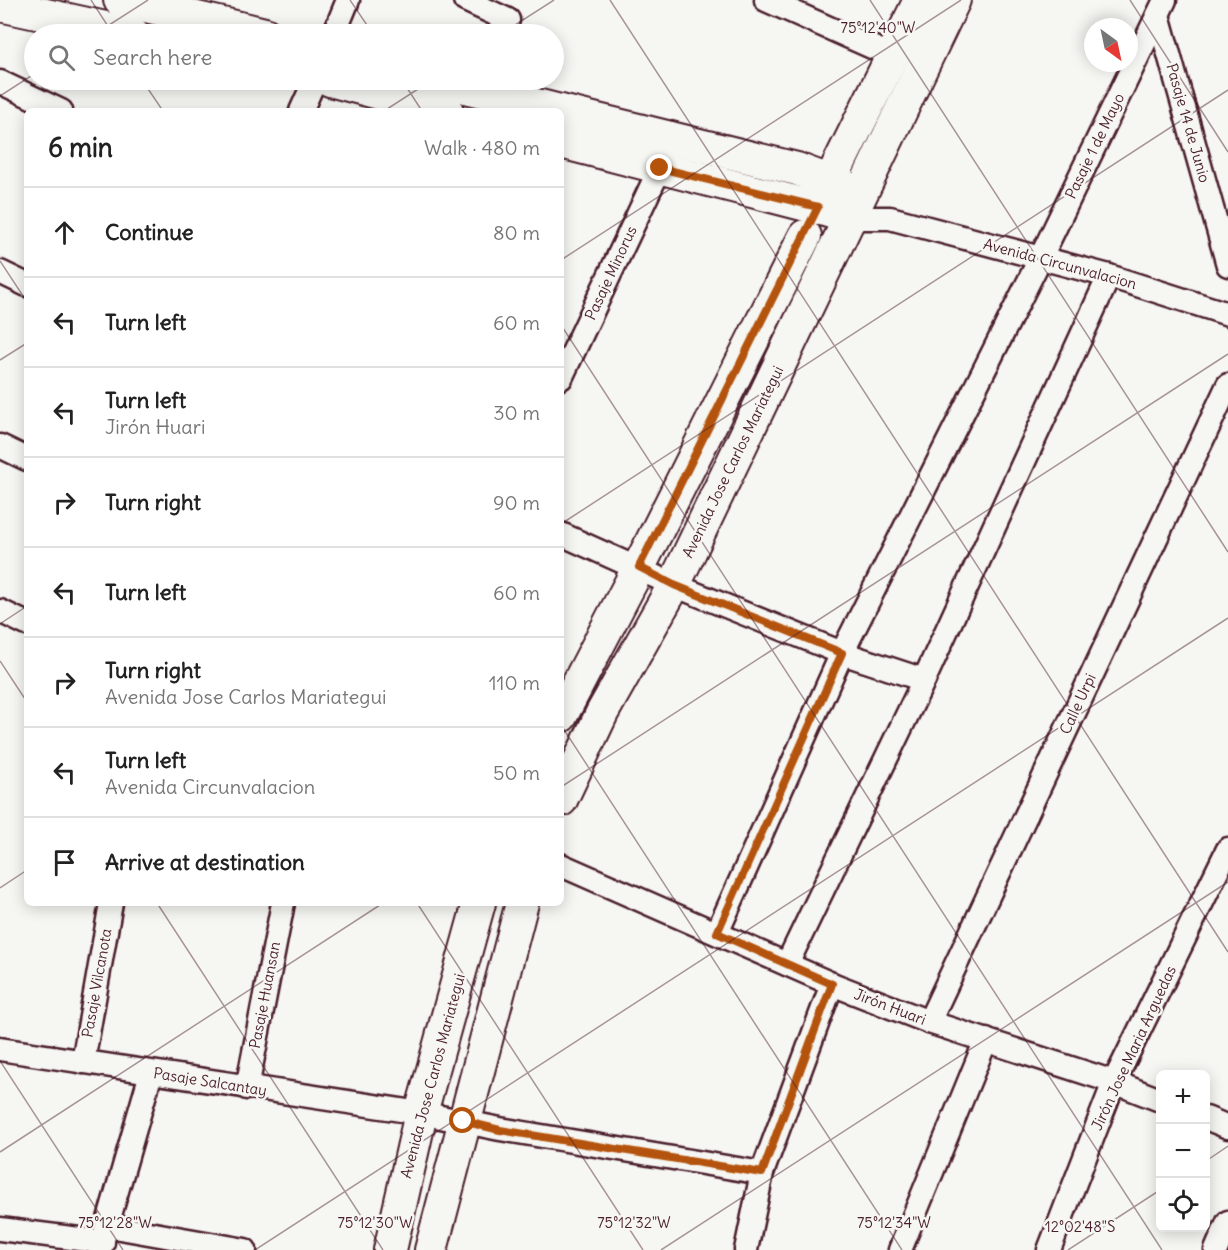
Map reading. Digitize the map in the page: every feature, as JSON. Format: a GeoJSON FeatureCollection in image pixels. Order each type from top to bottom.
{"type":"FeatureCollection","features":[{"type":"Feature","properties":{"kind":"main road"},"geometry":{"type":"LineString","coordinates":[[120,0],[222,24]]}},
{"type":"Feature","properties":{"kind":"main road"},"geometry":{"type":"LineString","coordinates":[[824,194],[920,0]]}},
{"type":"Feature","properties":{"kind":"main road","name":"Avenida Jose Carlos Mariategui"},"geometry":{"type":"LineString","coordinates":[[564,794],[602,713],[674,585],[954,0]]}},
{"type":"Feature","properties":{"kind":"main road"},"geometry":{"type":"LineString","coordinates":[[0,5],[87,24]]}},
{"type":"Feature","properties":{"kind":"main road"},"geometry":{"type":"LineString","coordinates":[[368,90],[436,108]]}},
{"type":"Feature","properties":{"kind":"main road","name":"Avenida Circunvalacion"},"geometry":{"type":"LineString","coordinates":[[504,90],[553,108]]}},
{"type":"Feature","properties":{"kind":"main road","name":"Avenida Circunvalacion"},"geometry":{"type":"LineString","coordinates":[[564,112],[797,169],[824,194]]}},
{"type":"Feature","properties":{"kind":"main road","name":"Avenida Circunvalacion"},"geometry":{"type":"LineString","coordinates":[[564,143],[660,168],[824,194],[856,206]]}},
{"type":"Feature","properties":{"kind":"main road"},"geometry":{"type":"LineString","coordinates":[[564,708],[639,567],[805,236]]}},
{"type":"Feature","properties":{"kind":"main road","name":"Avenida Jose Carlos Mariategui"},"geometry":{"type":"LineString","coordinates":[[390,1250],[421,1113],[478,906]]}},
{"type":"Feature","properties":{"kind":"main road"},"geometry":{"type":"LineString","coordinates":[[431,1250],[521,906]]}},
{"type":"Feature","properties":{"kind":"street"},"geometry":{"type":"LineString","coordinates":[[338,24],[348,0]]}},
{"type":"Feature","properties":{"kind":"street"},"geometry":{"type":"LineString","coordinates":[[465,0],[510,18]]}},
{"type":"Feature","properties":{"kind":"street"},"geometry":{"type":"LineString","coordinates":[[766,0],[892,56]]}},
{"type":"Feature","properties":{"kind":"street","name":"Pasaje 1 de Mayo"},"geometry":{"type":"LineString","coordinates":[[717,933],[842,653],[1040,259],[1161,8]]}},
{"type":"Feature","properties":{"kind":"street","name":"Pasaje 14 de Junio"},"geometry":{"type":"LineString","coordinates":[[1161,8],[1228,265]]}},
{"type":"Feature","properties":{"kind":"street"},"geometry":{"type":"LineString","coordinates":[[0,82],[55,108]]}},
{"type":"Feature","properties":{"kind":"street"},"geometry":{"type":"LineString","coordinates":[[302,108],[310,90]]}},
{"type":"Feature","properties":{"kind":"street","name":"Pasaje Minorus"},"geometry":{"type":"LineString","coordinates":[[564,365],[568,348],[660,168]]}},
{"type":"Feature","properties":{"kind":"street"},"geometry":{"type":"LineString","coordinates":[[805,236],[824,194]]}},
{"type":"Feature","properties":{"kind":"street","name":"Avenida Circunvalacion"},"geometry":{"type":"LineString","coordinates":[[856,206],[890,218],[1109,276],[1228,314]]}},
{"type":"Feature","properties":{"kind":"street"},"geometry":{"type":"LineString","coordinates":[[0,272],[24,284]]}},
{"type":"Feature","properties":{"kind":"street"},"geometry":{"type":"LineString","coordinates":[[787,964],[924,680],[1109,276]]}},
{"type":"Feature","properties":{"kind":"street","name":"Calle Urpi"},"geometry":{"type":"LineString","coordinates":[[928,1022],[1228,386]]}},
{"type":"Feature","properties":{"kind":"street"},"geometry":{"type":"LineString","coordinates":[[0,446],[24,458]]}},
{"type":"Feature","properties":{"kind":"street"},"geometry":{"type":"LineString","coordinates":[[564,535],[639,567],[674,585],[842,653],[924,680]]}},
{"type":"Feature","properties":{"kind":"street"},"geometry":{"type":"LineString","coordinates":[[0,611],[24,623]]}},
{"type":"Feature","properties":{"kind":"street","name":"Jirón Jose Maria Arguedas"},"geometry":{"type":"LineString","coordinates":[[1048,1250],[1114,1082],[1228,849]]}},
{"type":"Feature","properties":{"kind":"street","name":"Jirón Huari"},"geometry":{"type":"LineString","coordinates":[[564,866],[832,984],[928,1022],[1114,1082],[1156,1099]]}},
{"type":"Feature","properties":{"kind":"street","name":"Pasaje Vilcanota"},"geometry":{"type":"LineString","coordinates":[[83,1062],[110,906]]}},
{"type":"Feature","properties":{"kind":"street","name":"Pasaje Huansan"},"geometry":{"type":"LineString","coordinates":[[247,1088],[281,906]]}},
{"type":"Feature","properties":{"kind":"street"},"geometry":{"type":"LineString","coordinates":[[746,1250],[762,1173],[832,984]]}},
{"type":"Feature","properties":{"kind":"street"},"geometry":{"type":"LineString","coordinates":[[900,1250],[986,1040]]}},
{"type":"Feature","properties":{"kind":"street","name":"Pasaje Salcantay"},"geometry":{"type":"LineString","coordinates":[[0,1049],[421,1113],[500,1130],[762,1173]]}},
{"type":"Feature","properties":{"kind":"street"},"geometry":{"type":"LineString","coordinates":[[104,1239],[151,1073]]}},
{"type":"Feature","properties":{"kind":"street"},"geometry":{"type":"LineString","coordinates":[[1210,1120],[1228,1127]]}},
{"type":"Feature","properties":{"kind":"street"},"geometry":{"type":"LineString","coordinates":[[1216,1250],[1228,1222]]}},
{"type":"Feature","properties":{"kind":"street"},"geometry":{"type":"LineString","coordinates":[[0,1229],[232,1249]]}},
{"type":"Feature","properties":{"kind":"route"},"geometry":{"type":"LineString","coordinates":[[463,1121],[500,1130],[762,1173],[832,984],[717,933],[842,653],[674,585],[639,567],[818,207],[660,168]]}}]}
